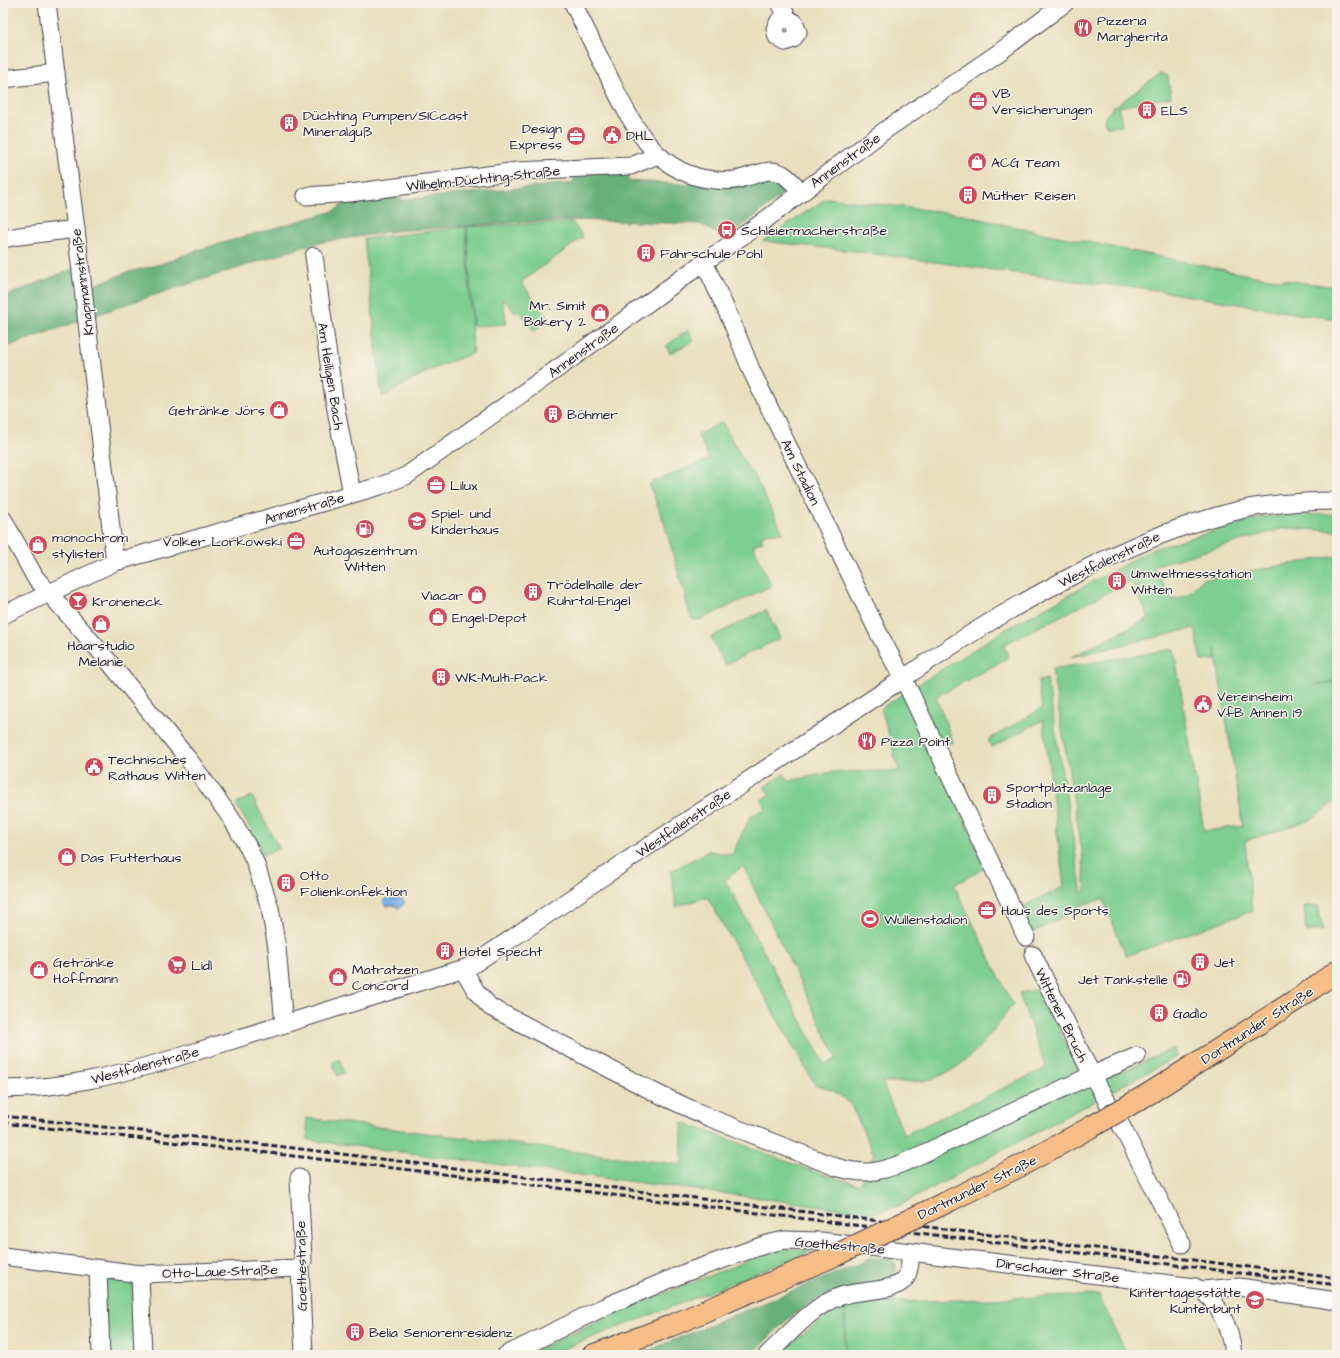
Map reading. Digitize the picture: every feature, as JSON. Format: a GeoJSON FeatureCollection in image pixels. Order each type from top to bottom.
{"type":"FeatureCollection","features":[{"type":"Feature","properties":{"kind":"main road","name":"Dortmunder Straße"},"geometry":{"type":"LineString","coordinates":[[593,1355],[677,1322],[836,1255],[1020,1166],[1150,1093],[1299,998],[1337,971]]}},
{"type":"Feature","properties":{"kind":"street","name":"Knapmannstraße"},"geometry":{"type":"LineString","coordinates":[[47,3],[76,229],[115,562]]}},
{"type":"Feature","properties":{"kind":"street"},"geometry":{"type":"LineString","coordinates":[[573,3],[628,116],[641,136],[658,155],[683,172],[699,178],[710,180],[736,180],[763,171],[776,172],[787,177],[801,192]]}},
{"type":"Feature","properties":{"kind":"street"},"geometry":{"type":"LineString","coordinates":[[780,3],[788,19]]}},
{"type":"Feature","properties":{"kind":"street","name":"Annenstraße"},"geometry":{"type":"LineString","coordinates":[[3,615],[115,562],[380,486],[406,476],[566,363],[704,262],[757,226],[884,131],[1001,51],[1065,3]]}},
{"type":"Feature","properties":{"kind":"street"},"geometry":{"type":"LineString","coordinates":[[3,79],[56,73]]}},
{"type":"Feature","properties":{"kind":"street","name":"Wilhelm-Düchting-Straße"},"geometry":{"type":"LineString","coordinates":[[306,196],[350,193],[517,171],[631,166],[658,155]]}},
{"type":"Feature","properties":{"kind":"street"},"geometry":{"type":"LineString","coordinates":[[3,239],[76,229]]}},
{"type":"Feature","properties":{"kind":"street","name":"Am Heiligen Bach"},"geometry":{"type":"LineString","coordinates":[[314,256],[334,399],[352,494]]}},
{"type":"Feature","properties":{"kind":"street","name":"Am Stadion"},"geometry":{"type":"LineString","coordinates":[[704,262],[731,320],[752,372],[878,632],[904,678]]}},
{"type":"Feature","properties":{"kind":"street","name":"Westfalenstraße"},"geometry":{"type":"LineString","coordinates":[[3,1089],[38,1088],[122,1074],[463,969],[478,962],[656,841],[904,678],[938,654],[1022,603],[1110,556],[1161,534],[1189,524],[1254,507],[1337,501]]}},
{"type":"Feature","properties":{"kind":"street"},"geometry":{"type":"LineString","coordinates":[[3,519],[35,577],[105,657],[189,760],[239,830],[255,862],[270,908],[278,958],[284,1024]]}},
{"type":"Feature","properties":{"kind":"street"},"geometry":{"type":"LineString","coordinates":[[904,678],[1026,937]]}},
{"type":"Feature","properties":{"kind":"street","name":"Wittener Bruch"},"geometry":{"type":"LineString","coordinates":[[1033,955],[1095,1080],[1123,1129],[1182,1244]]}},
{"type":"Feature","properties":{"kind":"street"},"geometry":{"type":"LineString","coordinates":[[463,969],[476,991],[490,1007],[658,1094],[708,1117],[836,1168],[849,1171],[866,1173],[877,1172],[903,1163],[1095,1080]]}},
{"type":"Feature","properties":{"kind":"street","name":"Wittener Bruch"},"geometry":{"type":"LineString","coordinates":[[1095,1080],[1137,1056]]}},
{"type":"Feature","properties":{"kind":"street","name":"Goethestraße"},"geometry":{"type":"LineString","coordinates":[[299,1178],[303,1260],[300,1268],[304,1355]]}},
{"type":"Feature","properties":{"kind":"street","name":"Goethestraße"},"geometry":{"type":"LineString","coordinates":[[506,1355],[604,1307],[687,1272],[767,1244],[784,1240],[821,1241],[911,1252]]}},
{"type":"Feature","properties":{"kind":"street"},"geometry":{"type":"LineString","coordinates":[[767,1355],[807,1317],[822,1305],[842,1295],[893,1287],[904,1281],[907,1274],[911,1252]]}},
{"type":"Feature","properties":{"kind":"street","name":"Dirschauer Straße"},"geometry":{"type":"LineString","coordinates":[[911,1252],[1195,1287],[1201,1290],[1239,1287],[1337,1301]]}},
{"type":"Feature","properties":{"kind":"street","name":"Otto-Laue-Straße"},"geometry":{"type":"LineString","coordinates":[[3,1256],[140,1274],[300,1268]]}},
{"type":"Feature","properties":{"kind":"street"},"geometry":{"type":"LineString","coordinates":[[98,1269],[102,1355]]}},
{"type":"Feature","properties":{"kind":"street"},"geometry":{"type":"LineString","coordinates":[[140,1274],[142,1355]]}},
{"type":"Feature","properties":{"kind":"street"},"geometry":{"type":"LineString","coordinates":[[1201,1290],[1213,1302],[1221,1314],[1230,1337],[1233,1355]]}},
{"type":"Feature","properties":{"kind":"green space"},"geometry":{"type":"Polygon","coordinates":[[[1161,73],[1168,76],[1171,97],[1119,107],[1122,126],[1108,127],[1104,123],[1105,117],[1113,108],[1161,73]]]}},
{"type":"Feature","properties":{"kind":"green space"},"geometry":{"type":"Polygon","coordinates":[[[626,173],[629,181],[680,184],[738,184],[767,178],[790,189],[726,239],[701,224],[577,220],[522,222],[395,231],[316,243],[130,303],[3,348],[3,297],[75,268],[77,292],[128,272],[161,264],[201,249],[334,211],[350,199],[399,193],[401,200],[573,183],[574,174],[626,173]]]}},
{"type":"Feature","properties":{"kind":"green space"},"geometry":{"type":"Polygon","coordinates":[[[827,198],[960,214],[1024,229],[1254,276],[1337,287],[1337,319],[1143,288],[1098,284],[853,251],[763,241],[827,198]]]}},
{"type":"Feature","properties":{"kind":"green space"},"geometry":{"type":"Polygon","coordinates":[[[572,222],[583,237],[521,282],[549,320],[534,331],[520,311],[516,313],[502,298],[507,324],[473,326],[467,227],[572,222]]]}},
{"type":"Feature","properties":{"kind":"green space"},"geometry":{"type":"Polygon","coordinates":[[[466,227],[473,353],[428,371],[382,397],[364,239],[466,227]]]}},
{"type":"Feature","properties":{"kind":"green space"},"geometry":{"type":"Polygon","coordinates":[[[688,330],[694,341],[670,353],[666,346],[688,330]]]}},
{"type":"Feature","properties":{"kind":"green space"},"geometry":{"type":"Polygon","coordinates":[[[722,422],[750,472],[752,471],[783,533],[768,533],[761,536],[763,541],[753,545],[771,586],[702,619],[695,620],[691,618],[664,522],[649,484],[709,459],[698,435],[722,422]]]}},
{"type":"Feature","properties":{"kind":"green space"},"geometry":{"type":"Polygon","coordinates":[[[1337,514],[1337,531],[1285,528],[1153,566],[1172,600],[1187,595],[1203,579],[1337,556],[1337,800],[1310,820],[1245,841],[1252,911],[1126,956],[1103,899],[1084,904],[1026,937],[1013,911],[1064,887],[1043,720],[992,747],[988,740],[1042,708],[1038,681],[1047,679],[1082,893],[1086,892],[1082,851],[1052,669],[1174,649],[1204,831],[1243,826],[1215,649],[1216,660],[1201,661],[1195,628],[1071,657],[1149,618],[1131,581],[1003,645],[1009,657],[936,697],[953,742],[932,750],[986,867],[954,885],[1013,1005],[974,1052],[964,1062],[952,1070],[938,1077],[923,1081],[882,1082],[904,1135],[1046,1068],[1019,993],[1041,989],[1086,1087],[1174,1048],[1176,1057],[899,1206],[875,1213],[308,1140],[306,1118],[682,1165],[682,1122],[812,1171],[860,1185],[874,1154],[850,1103],[832,1090],[816,1086],[707,897],[676,907],[671,871],[709,851],[732,855],[750,817],[766,808],[761,800],[770,795],[764,787],[784,774],[789,781],[833,772],[899,771],[881,708],[1008,628],[1153,549],[1262,517],[1337,514]],[[743,866],[725,880],[825,1065],[837,1058],[743,866]]]}},
{"type":"Feature","properties":{"kind":"green space"},"geometry":{"type":"Polygon","coordinates":[[[766,610],[780,638],[725,665],[711,637],[766,610]]]}},
{"type":"Feature","properties":{"kind":"green space"},"geometry":{"type":"Polygon","coordinates":[[[252,796],[279,848],[264,856],[252,831],[236,804],[252,796]]]}},
{"type":"Feature","properties":{"kind":"green space"},"geometry":{"type":"Polygon","coordinates":[[[1304,906],[1318,906],[1323,930],[1306,932],[1304,906]]]}},
{"type":"Feature","properties":{"kind":"green space"},"geometry":{"type":"Polygon","coordinates":[[[340,1059],[344,1073],[337,1076],[333,1062],[340,1059]]]}},
{"type":"Feature","properties":{"kind":"green space"},"geometry":{"type":"Polygon","coordinates":[[[783,1249],[814,1250],[546,1355],[526,1355],[628,1308],[759,1256],[783,1249]]]}},
{"type":"Feature","properties":{"kind":"green space"},"geometry":{"type":"Polygon","coordinates":[[[872,1258],[890,1259],[896,1264],[896,1272],[889,1277],[871,1285],[832,1294],[803,1307],[751,1355],[638,1355],[872,1258]]]}},
{"type":"Feature","properties":{"kind":"green space"},"geometry":{"type":"Polygon","coordinates":[[[132,1278],[140,1355],[105,1355],[103,1284],[107,1279],[132,1278]]]}},
{"type":"Feature","properties":{"kind":"green space"},"geometry":{"type":"Polygon","coordinates":[[[1099,1295],[1127,1355],[845,1355],[845,1304],[1099,1295]]]}},
{"type":"Feature","properties":{"kind":"green space"},"geometry":{"type":"Polygon","coordinates":[[[845,1303],[845,1355],[779,1355],[799,1337],[845,1303]]]}},
{"type":"Feature","properties":{"kind":"water"},"geometry":{"type":"Polygon","coordinates":[[[388,897],[394,899],[401,898],[404,904],[399,908],[393,905],[385,906],[383,901],[388,897]]]}},
{"type":"Feature","properties":{"kind":"railway"},"geometry":{"type":"LineString","coordinates":[[3,1116],[277,1146],[1337,1278]]}},
{"type":"Feature","properties":{"kind":"railway"},"geometry":{"type":"LineString","coordinates":[[3,1123],[477,1178],[1337,1285]]}},
{"type":"Feature","properties":{"kind":"place","name":"Pizzeria Margherita"},"geometry":{"type":"Point","coordinates":[1083,28]}},
{"type":"Feature","properties":{"kind":"place","name":"VB Versicherungen"},"geometry":{"type":"Point","coordinates":[978,101]}},
{"type":"Feature","properties":{"kind":"place","name":"ELS"},"geometry":{"type":"Point","coordinates":[1147,110]}},
{"type":"Feature","properties":{"kind":"place","name":"Düchting Pumpen/SICcast Mineralguß"},"geometry":{"type":"Point","coordinates":[289,123]}},
{"type":"Feature","properties":{"kind":"place","name":"DHL"},"geometry":{"type":"Point","coordinates":[612,135]}},
{"type":"Feature","properties":{"kind":"place","name":"Design Express"},"geometry":{"type":"Point","coordinates":[576,136]}},
{"type":"Feature","properties":{"kind":"place","name":"ACG Team"},"geometry":{"type":"Point","coordinates":[977,162]}},
{"type":"Feature","properties":{"kind":"place","name":"Müther Reisen"},"geometry":{"type":"Point","coordinates":[968,195]}},
{"type":"Feature","properties":{"kind":"place","name":"Schleiermacherstraße"},"geometry":{"type":"Point","coordinates":[727,230]}},
{"type":"Feature","properties":{"kind":"place","name":"Fahrschule Pohl"},"geometry":{"type":"Point","coordinates":[646,253]}},
{"type":"Feature","properties":{"kind":"place","name":"Mr. Simit Bakery 2"},"geometry":{"type":"Point","coordinates":[600,313]}},
{"type":"Feature","properties":{"kind":"place","name":"Getränke Jörs"},"geometry":{"type":"Point","coordinates":[279,410]}},
{"type":"Feature","properties":{"kind":"place","name":"Böhmer"},"geometry":{"type":"Point","coordinates":[553,414]}},
{"type":"Feature","properties":{"kind":"place","name":"Lilux"},"geometry":{"type":"Point","coordinates":[436,485]}},
{"type":"Feature","properties":{"kind":"place","name":"Spiel- und Kinderhaus"},"geometry":{"type":"Point","coordinates":[417,521]}},
{"type":"Feature","properties":{"kind":"place","name":"Autogaszentrum Witten"},"geometry":{"type":"Point","coordinates":[365,529]}},
{"type":"Feature","properties":{"kind":"place","name":"Volker Lorkowski"},"geometry":{"type":"Point","coordinates":[296,541]}},
{"type":"Feature","properties":{"kind":"place","name":"monochrom stylisten"},"geometry":{"type":"Point","coordinates":[38,545]}},
{"type":"Feature","properties":{"kind":"place","name":"Umweltmessstation Witten"},"geometry":{"type":"Point","coordinates":[1117,581]}},
{"type":"Feature","properties":{"kind":"place","name":"Trödelhalle der Ruhrtal-Engel"},"geometry":{"type":"Point","coordinates":[533,592]}},
{"type":"Feature","properties":{"kind":"place","name":"Viacar"},"geometry":{"type":"Point","coordinates":[477,595]}},
{"type":"Feature","properties":{"kind":"place","name":"Kroneneck"},"geometry":{"type":"Point","coordinates":[78,601]}},
{"type":"Feature","properties":{"kind":"place","name":"Engel-Depot"},"geometry":{"type":"Point","coordinates":[438,617]}},
{"type":"Feature","properties":{"kind":"place","name":"Haarstudio Melanie"},"geometry":{"type":"Point","coordinates":[101,624]}},
{"type":"Feature","properties":{"kind":"place","name":"WK-Multi-Pack"},"geometry":{"type":"Point","coordinates":[441,677]}},
{"type":"Feature","properties":{"kind":"place","name":"Vereinsheim VfB Annen 19"},"geometry":{"type":"Point","coordinates":[1203,704]}},
{"type":"Feature","properties":{"kind":"place","name":"Pizza Point"},"geometry":{"type":"Point","coordinates":[867,741]}},
{"type":"Feature","properties":{"kind":"place","name":"Technisches Rathaus Witten"},"geometry":{"type":"Point","coordinates":[94,767]}},
{"type":"Feature","properties":{"kind":"place","name":"Sportplatzanlage Stadion"},"geometry":{"type":"Point","coordinates":[992,795]}},
{"type":"Feature","properties":{"kind":"place","name":"Das Futterhaus"},"geometry":{"type":"Point","coordinates":[67,857]}},
{"type":"Feature","properties":{"kind":"place","name":"Otto Folienkonfektion"},"geometry":{"type":"Point","coordinates":[286,883]}},
{"type":"Feature","properties":{"kind":"place","name":"Haus des Sports"},"geometry":{"type":"Point","coordinates":[987,910]}},
{"type":"Feature","properties":{"kind":"place","name":"Wullenstadion"},"geometry":{"type":"Point","coordinates":[870,919]}},
{"type":"Feature","properties":{"kind":"place","name":"Hotel Specht"},"geometry":{"type":"Point","coordinates":[445,951]}},
{"type":"Feature","properties":{"kind":"place","name":"Jet"},"geometry":{"type":"Point","coordinates":[1200,962]}},
{"type":"Feature","properties":{"kind":"place","name":"Lidl"},"geometry":{"type":"Point","coordinates":[177,965]}},
{"type":"Feature","properties":{"kind":"place","name":"Getränke Hoffmann"},"geometry":{"type":"Point","coordinates":[39,970]}},
{"type":"Feature","properties":{"kind":"place","name":"Matratzen Concord"},"geometry":{"type":"Point","coordinates":[338,977]}},
{"type":"Feature","properties":{"kind":"place","name":"Jet Tankstelle"},"geometry":{"type":"Point","coordinates":[1182,979]}},
{"type":"Feature","properties":{"kind":"place","name":"Gadlo"},"geometry":{"type":"Point","coordinates":[1159,1013]}},
{"type":"Feature","properties":{"kind":"place","name":"Kintertagesstätte Kunterbunt"},"geometry":{"type":"Point","coordinates":[1255,1300]}},
{"type":"Feature","properties":{"kind":"place","name":"Belia Seniorenresidenz"},"geometry":{"type":"Point","coordinates":[355,1332]}}]}
